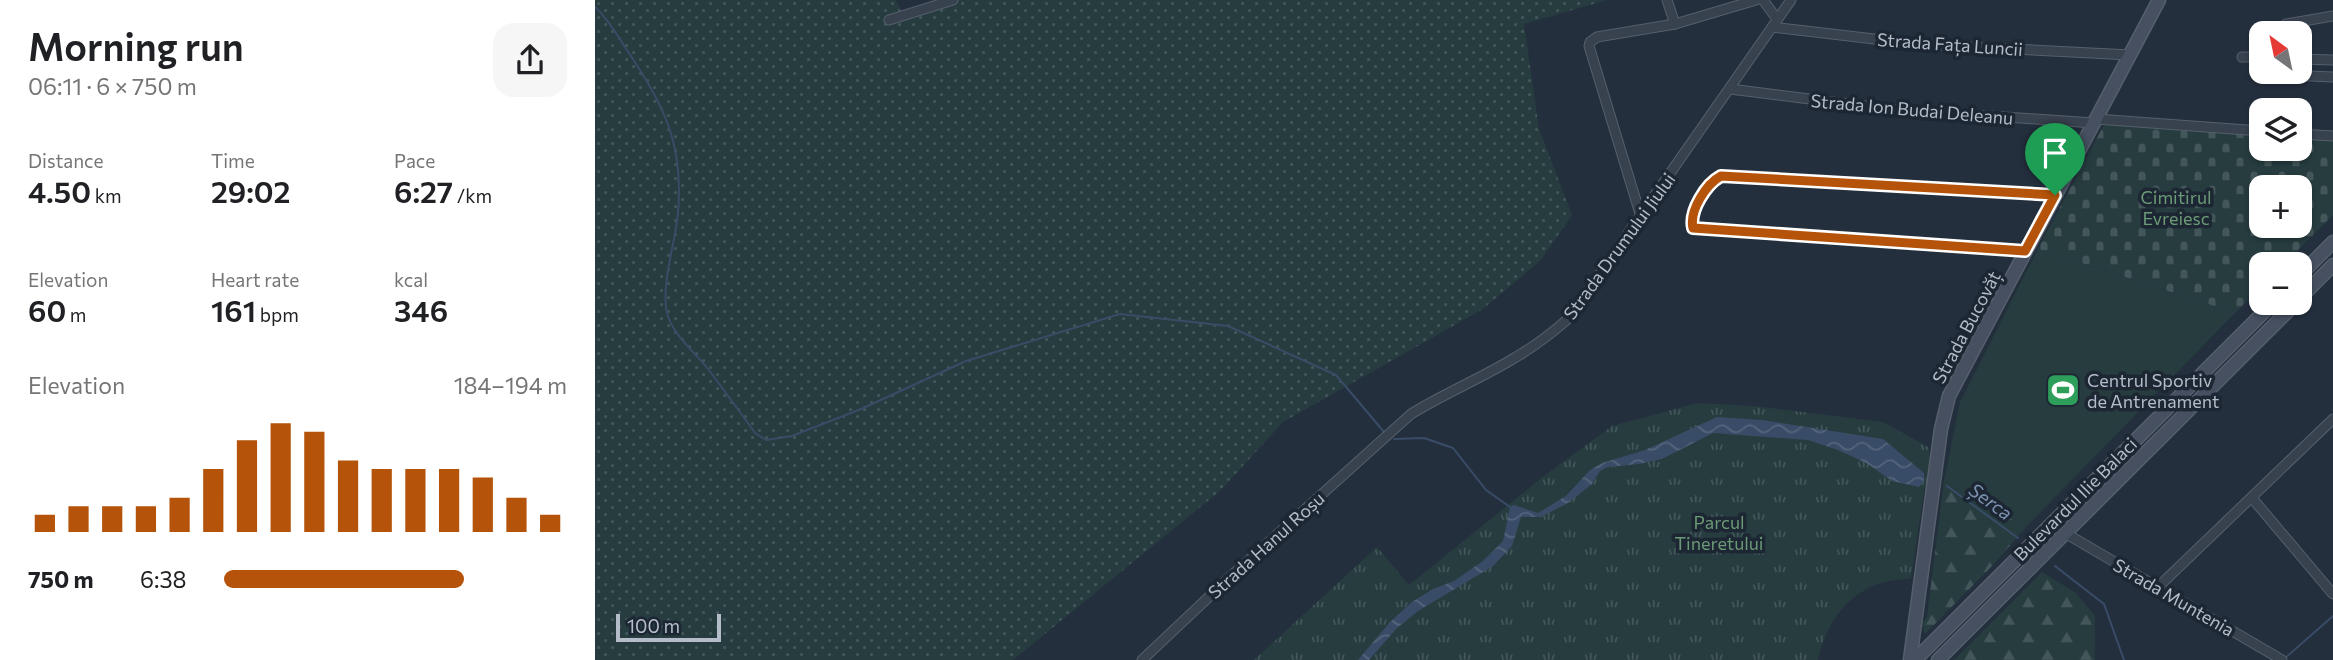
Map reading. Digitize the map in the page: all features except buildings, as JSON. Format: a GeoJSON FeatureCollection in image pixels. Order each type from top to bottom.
{"type":"FeatureCollection","features":[{"type":"Feature","properties":{"kind":"main road","name":"Strada Bucovăț"},"geometry":{"type":"LineString","coordinates":[[1912,660],[1944,412],[1957,379],[2159,0]]}},
{"type":"Feature","properties":{"kind":"main road"},"geometry":{"type":"LineString","coordinates":[[2312,263],[2333,242]]}},
{"type":"Feature","properties":{"kind":"main road"},"geometry":{"type":"LineString","coordinates":[[2312,286],[2333,265]]}},
{"type":"Feature","properties":{"kind":"main road","name":"Bulevardul Ilie Balaci"},"geometry":{"type":"LineString","coordinates":[[1912,660],[2261,315]]}},
{"type":"Feature","properties":{"kind":"main road","name":"Bulevardul Ilie Balaci"},"geometry":{"type":"LineString","coordinates":[[1938,660],[2284,315]]}},
{"type":"Feature","properties":{"kind":"street"},"geometry":{"type":"LineString","coordinates":[[888,20],[953,0]]}},
{"type":"Feature","properties":{"kind":"street"},"geometry":{"type":"LineString","coordinates":[[1667,0],[1675,24]]}},
{"type":"Feature","properties":{"kind":"street"},"geometry":{"type":"LineString","coordinates":[[1641,217],[1589,47],[1591,40],[1675,24],[1756,0]]}},
{"type":"Feature","properties":{"kind":"street"},"geometry":{"type":"LineString","coordinates":[[1763,0],[1774,23]]}},
{"type":"Feature","properties":{"kind":"street","name":"Strada Drumului Jiului"},"geometry":{"type":"LineString","coordinates":[[1392,432],[1411,414],[1514,359],[1569,318],[1791,0]]}},
{"type":"Feature","properties":{"kind":"street"},"geometry":{"type":"LineString","coordinates":[[2304,21],[2333,16]]}},
{"type":"Feature","properties":{"kind":"street","name":"Strada Fața Luncii"},"geometry":{"type":"LineString","coordinates":[[1774,23],[1917,44],[2130,55]]}},
{"type":"Feature","properties":{"kind":"street"},"geometry":{"type":"LineString","coordinates":[[2242,57],[2249,57]]}},
{"type":"Feature","properties":{"kind":"street"},"geometry":{"type":"LineString","coordinates":[[2312,59],[2333,60]]}},
{"type":"Feature","properties":{"kind":"street"},"geometry":{"type":"LineString","coordinates":[[2312,76],[2333,77]]}},
{"type":"Feature","properties":{"kind":"street","name":"Strada Ion Budai Deleanu"},"geometry":{"type":"LineString","coordinates":[[1730,89],[1888,109],[2249,130]]}},
{"type":"Feature","properties":{"kind":"street"},"geometry":{"type":"LineString","coordinates":[[2312,135],[2333,136]]}},
{"type":"Feature","properties":{"kind":"street"},"geometry":{"type":"LineString","coordinates":[[2025,251],[1693,228],[1691,218],[1706,191],[1715,179],[1721,176],[2055,195]]}},
{"type":"Feature","properties":{"kind":"street"},"geometry":{"type":"LineString","coordinates":[[2157,588],[2333,419]]}},
{"type":"Feature","properties":{"kind":"street","name":"Strada Hanul Roșu"},"geometry":{"type":"LineString","coordinates":[[1142,660],[1392,432]]}},
{"type":"Feature","properties":{"kind":"street"},"geometry":{"type":"LineString","coordinates":[[2252,498],[2333,594]]}},
{"type":"Feature","properties":{"kind":"street","name":"Strada Muntenia"},"geometry":{"type":"LineString","coordinates":[[2066,533],[2282,660]]}},
{"type":"Feature","properties":{"kind":"green space"},"geometry":{"type":"Polygon","coordinates":[[[595,0],[896,0],[901,11],[941,0],[1607,0],[1524,24],[1539,129],[1572,215],[1541,260],[1483,309],[1283,422],[1220,491],[1013,660],[595,660],[595,0]]]}},
{"type":"Feature","properties":{"kind":"green space","name":"Cimitirul Evreiesc"},"geometry":{"type":"Polygon","coordinates":[[[2106,121],[2249,131],[2249,161],[2312,161],[2312,135],[2333,137],[2333,215],[2312,236],[2312,175],[2249,175],[2249,238],[2310,238],[2296,252],[2249,252],[2249,299],[2235,313],[2038,249],[2106,121]]]}},
{"type":"Feature","properties":{"kind":"green space","name":"Centrul Sportiv de Antrenament"},"geometry":{"type":"Polygon","coordinates":[[[2038,249],[2235,313],[2026,527],[1944,481],[1960,402],[2038,249]]]}},
{"type":"Feature","properties":{"kind":"green space","name":"Parcul Tineretului"},"geometry":{"type":"Polygon","coordinates":[[[1698,403],[1753,406],[1883,422],[1928,447],[1933,467],[1924,491],[1911,578],[1882,583],[1855,596],[1831,625],[1818,660],[1254,660],[1377,547],[1409,585],[1544,476],[1612,426],[1698,403]]]}},
{"type":"Feature","properties":{"kind":"green space"},"geometry":{"type":"Polygon","coordinates":[[[1944,481],[2026,527],[1925,634],[1921,623],[1927,617],[1944,481]]]}},
{"type":"Feature","properties":{"kind":"green space"},"geometry":{"type":"Polygon","coordinates":[[[2042,572],[2076,593],[2095,616],[2095,660],[1954,660],[2042,572]]]}},
{"type":"Feature","properties":{"kind":"water"},"geometry":{"type":"Polygon","coordinates":[[[1717,417],[1762,420],[1883,439],[1924,473],[1924,481],[1919,487],[1892,481],[1868,464],[1808,440],[1713,433],[1662,459],[1607,467],[1600,471],[1592,484],[1568,503],[1541,517],[1521,517],[1512,546],[1493,566],[1418,611],[1397,628],[1369,660],[1358,660],[1390,622],[1412,602],[1433,589],[1454,581],[1483,561],[1503,541],[1510,507],[1514,505],[1538,513],[1566,496],[1590,470],[1602,463],[1645,450],[1717,417]]]}},
{"type":"Feature","properties":{"kind":"waterway"},"geometry":{"type":"LineString","coordinates":[[595,7],[612,27],[651,89],[669,126],[674,145],[679,188],[677,225],[666,284],[668,317],[677,333],[708,369],[755,433],[766,440],[792,436],[861,409],[966,361],[1120,314],[1228,326],[1336,375],[1384,432]]}},
{"type":"Feature","properties":{"kind":"waterway"},"geometry":{"type":"LineString","coordinates":[[1394,439],[1424,438],[1453,448],[1486,490],[1510,507]]}},
{"type":"Feature","properties":{"kind":"waterway","name":"Șerca"},"geometry":{"type":"LineString","coordinates":[[1947,486],[2018,538]]}},
{"type":"Feature","properties":{"kind":"waterway","name":"Șerca"},"geometry":{"type":"LineString","coordinates":[[2055,566],[2104,604],[2124,660]]}},
{"type":"Feature","properties":{"kind":"waterway"},"geometry":{"type":"LineString","coordinates":[[2284,659],[2333,616]]}},
{"type":"Feature","properties":{"kind":"place","name":"Centrul Sportiv de Antrenament"},"geometry":{"type":"Point","coordinates":[2063,390]}},
{"type":"Feature","properties":{"kind":"route"},"geometry":{"type":"LineString","coordinates":[[1721,176],[2055,195],[2025,251],[1693,228],[1691,218],[1706,191],[1715,179],[1721,176]]}}]}
